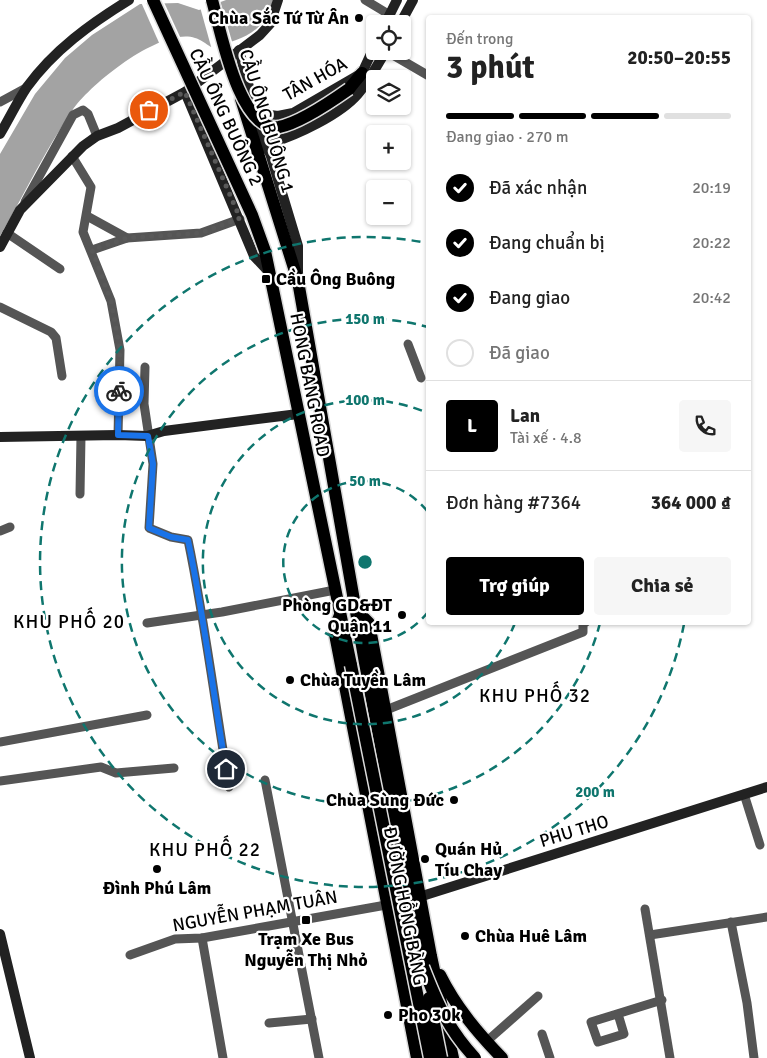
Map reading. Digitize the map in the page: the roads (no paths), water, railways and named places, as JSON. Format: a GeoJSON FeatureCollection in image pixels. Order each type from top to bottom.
{"type":"FeatureCollection","features":[{"type":"Feature","properties":{"kind":"main road","name":"CẦU ÔNG BUÔNG 2"},"geometry":{"type":"LineString","coordinates":[[153,0],[252,216],[265,251]]}},
{"type":"Feature","properties":{"kind":"main road","name":"CẦU ÔNG BUÔNG 1"},"geometry":{"type":"LineString","coordinates":[[212,0],[250,98],[290,251]]}},
{"type":"Feature","properties":{"kind":"main road"},"geometry":{"type":"LineString","coordinates":[[250,98],[252,116],[263,124],[278,127],[320,108],[349,89],[362,72]]}},
{"type":"Feature","properties":{"kind":"main road","name":"HONG BANG ROAD"},"geometry":{"type":"LineString","coordinates":[[265,251],[430,1058]]}},
{"type":"Feature","properties":{"kind":"main road","name":"HONG BANG ROAD"},"geometry":{"type":"LineString","coordinates":[[290,251],[298,281],[365,663],[423,967]]}},
{"type":"Feature","properties":{"kind":"main road","name":"ĐƯỜNG HỒNG BÀNG"},"geometry":{"type":"LineString","coordinates":[[357,611],[369,624],[431,956]]}},
{"type":"Feature","properties":{"kind":"main road","name":"ĐƯỜNG HỒNG BÀNG"},"geometry":{"type":"LineString","coordinates":[[340,615],[334,629],[417,1058]]}},
{"type":"Feature","properties":{"kind":"main road"},"geometry":{"type":"LineString","coordinates":[[431,956],[453,1058]]}},
{"type":"Feature","properties":{"kind":"main road"},"geometry":{"type":"LineString","coordinates":[[431,956],[450,997],[472,1027],[502,1058]]}},
{"type":"Feature","properties":{"kind":"main road"},"geometry":{"type":"LineString","coordinates":[[423,967],[441,1058]]}},
{"type":"Feature","properties":{"kind":"main road"},"geometry":{"type":"LineString","coordinates":[[423,967],[439,1009],[453,1033],[475,1058]]}},
{"type":"Feature","properties":{"kind":"main road"},"geometry":{"type":"LineString","coordinates":[[410,1026],[426,1031],[432,1030],[444,1020]]}},
{"type":"Feature","properties":{"kind":"street"},"geometry":{"type":"LineString","coordinates":[[0,134],[26,88],[68,42],[129,0]]}},
{"type":"Feature","properties":{"kind":"street"},"geometry":{"type":"LineString","coordinates":[[20,210],[72,156],[97,136],[118,128],[185,92],[260,35],[270,24],[278,0]]}},
{"type":"Feature","properties":{"kind":"street"},"geometry":{"type":"LineString","coordinates":[[365,0],[382,15]]}},
{"type":"Feature","properties":{"kind":"street"},"geometry":{"type":"LineString","coordinates":[[389,15],[397,0]]}},
{"type":"Feature","properties":{"kind":"street"},"geometry":{"type":"LineString","coordinates":[[405,15],[413,0]]}},
{"type":"Feature","properties":{"kind":"street"},"geometry":{"type":"LineString","coordinates":[[239,50],[250,98],[270,148],[298,246],[298,281]]}},
{"type":"Feature","properties":{"kind":"street","name":"TÂN HÓA"},"geometry":{"type":"LineString","coordinates":[[250,98],[270,115],[278,116],[293,113],[362,72],[368,60]]}},
{"type":"Feature","properties":{"kind":"street","name":"TÂN HÓA"},"geometry":{"type":"LineString","coordinates":[[270,148],[348,103],[367,82],[380,60]]}},
{"type":"Feature","properties":{"kind":"street"},"geometry":{"type":"LineString","coordinates":[[401,60],[426,74]]}},
{"type":"Feature","properties":{"kind":"street"},"geometry":{"type":"LineString","coordinates":[[0,102],[26,88]]}},
{"type":"Feature","properties":{"kind":"street"},"geometry":{"type":"LineString","coordinates":[[185,92],[240,218],[254,256],[270,272]]}},
{"type":"Feature","properties":{"kind":"street"},"geometry":{"type":"LineString","coordinates":[[0,247],[74,115],[83,110],[88,114],[97,136]]}},
{"type":"Feature","properties":{"kind":"street"},"geometry":{"type":"LineString","coordinates":[[72,156],[91,187],[83,232],[92,250],[111,301],[120,350],[118,435]]}},
{"type":"Feature","properties":{"kind":"street"},"geometry":{"type":"LineString","coordinates":[[87,216],[127,238]]}},
{"type":"Feature","properties":{"kind":"street"},"geometry":{"type":"LineString","coordinates":[[92,250],[127,238],[201,233],[240,218]]}},
{"type":"Feature","properties":{"kind":"street"},"geometry":{"type":"LineString","coordinates":[[7,233],[60,269]]}},
{"type":"Feature","properties":{"kind":"street"},"geometry":{"type":"LineString","coordinates":[[0,307],[51,332],[56,338],[62,376]]}},
{"type":"Feature","properties":{"kind":"street"},"geometry":{"type":"LineString","coordinates":[[408,344],[421,378]]}},
{"type":"Feature","properties":{"kind":"street"},"geometry":{"type":"LineString","coordinates":[[145,367],[144,404],[153,464],[149,528],[171,537],[188,540],[204,614],[215,705],[228,787]]}},
{"type":"Feature","properties":{"kind":"street"},"geometry":{"type":"LineString","coordinates":[[0,437],[148,436],[164,431],[298,414]]}},
{"type":"Feature","properties":{"kind":"street"},"geometry":{"type":"LineString","coordinates":[[80,494],[81,436]]}},
{"type":"Feature","properties":{"kind":"street"},"geometry":{"type":"LineString","coordinates":[[0,531],[10,527]]}},
{"type":"Feature","properties":{"kind":"street"},"geometry":{"type":"LineString","coordinates":[[148,623],[335,590]]}},
{"type":"Feature","properties":{"kind":"street"},"geometry":{"type":"LineString","coordinates":[[386,710],[583,632],[583,625]]}},
{"type":"Feature","properties":{"kind":"street"},"geometry":{"type":"LineString","coordinates":[[0,742],[147,715]]}},
{"type":"Feature","properties":{"kind":"street"},"geometry":{"type":"LineString","coordinates":[[0,781],[101,768],[116,773],[174,768]]}},
{"type":"Feature","properties":{"kind":"street"},"geometry":{"type":"LineString","coordinates":[[265,780],[319,1058]]}},
{"type":"Feature","properties":{"kind":"street","name":"PHU THO"},"geometry":{"type":"LineString","coordinates":[[420,897],[767,787]]}},
{"type":"Feature","properties":{"kind":"street"},"geometry":{"type":"LineString","coordinates":[[744,794],[760,846]]}},
{"type":"Feature","properties":{"kind":"street","name":"NGUYỄN PHẠM TUÂN"},"geometry":{"type":"LineString","coordinates":[[130,955],[175,939],[202,938],[386,905]]}},
{"type":"Feature","properties":{"kind":"street"},"geometry":{"type":"LineString","coordinates":[[645,909],[662,1000],[670,1058]]}},
{"type":"Feature","properties":{"kind":"street"},"geometry":{"type":"LineString","coordinates":[[650,935],[767,917]]}},
{"type":"Feature","properties":{"kind":"street"},"geometry":{"type":"LineString","coordinates":[[731,922],[747,1003],[754,1058]]}},
{"type":"Feature","properties":{"kind":"street"},"geometry":{"type":"LineString","coordinates":[[0,934],[30,1058]]}},
{"type":"Feature","properties":{"kind":"street"},"geometry":{"type":"LineString","coordinates":[[202,938],[222,1058]]}},
{"type":"Feature","properties":{"kind":"street"},"geometry":{"type":"LineString","coordinates":[[487,1042],[538,996]]}},
{"type":"Feature","properties":{"kind":"street"},"geometry":{"type":"LineString","coordinates":[[618,1014],[662,1000]]}},
{"type":"Feature","properties":{"kind":"street"},"geometry":{"type":"LineString","coordinates":[[269,1023],[312,1019]]}},
{"type":"Feature","properties":{"kind":"street"},"geometry":{"type":"LineString","coordinates":[[542,1034],[550,1058]]}},
{"type":"Feature","properties":{"kind":"place","name":"Chùa Sắc Tứ Từ Ân"},"geometry":{"type":"Point","coordinates":[359,18]}},
{"type":"Feature","properties":{"kind":"place","name":"Cầu Ông Buông"},"geometry":{"type":"Point","coordinates":[266,279]}},
{"type":"Feature","properties":{"kind":"place","name":"Phòng GD&ĐT Quận 11"},"geometry":{"type":"Point","coordinates":[402,615]}},
{"type":"Feature","properties":{"kind":"place","name":"Chùa Tuyền Lâm"},"geometry":{"type":"Point","coordinates":[290,680]}},
{"type":"Feature","properties":{"kind":"place","name":"Chùa Sùng Đức"},"geometry":{"type":"Point","coordinates":[454,800]}},
{"type":"Feature","properties":{"kind":"place","name":"Quán Hủ Tíu Chay"},"geometry":{"type":"Point","coordinates":[425,859]}},
{"type":"Feature","properties":{"kind":"place","name":"Đình Phú Lâm"},"geometry":{"type":"Point","coordinates":[157,869]}},
{"type":"Feature","properties":{"kind":"place","name":"Trạm Xe Bus Nguyễn Thị Nhỏ"},"geometry":{"type":"Point","coordinates":[306,920]}},
{"type":"Feature","properties":{"kind":"place","name":"Chùa Huê Lâm"},"geometry":{"type":"Point","coordinates":[465,936]}},
{"type":"Feature","properties":{"kind":"place","name":"Pho 30k"},"geometry":{"type":"Point","coordinates":[388,1015]}},
{"type":"Feature","properties":{"kind":"district","name":"KHU PHỐ 20"},"geometry":{"type":"Point","coordinates":[69,622]}},
{"type":"Feature","properties":{"kind":"district","name":"KHU PHỐ 32"},"geometry":{"type":"Point","coordinates":[535,696]}},
{"type":"Feature","properties":{"kind":"district","name":"KHU PHỐ 22"},"geometry":{"type":"Point","coordinates":[205,850]}}]}
